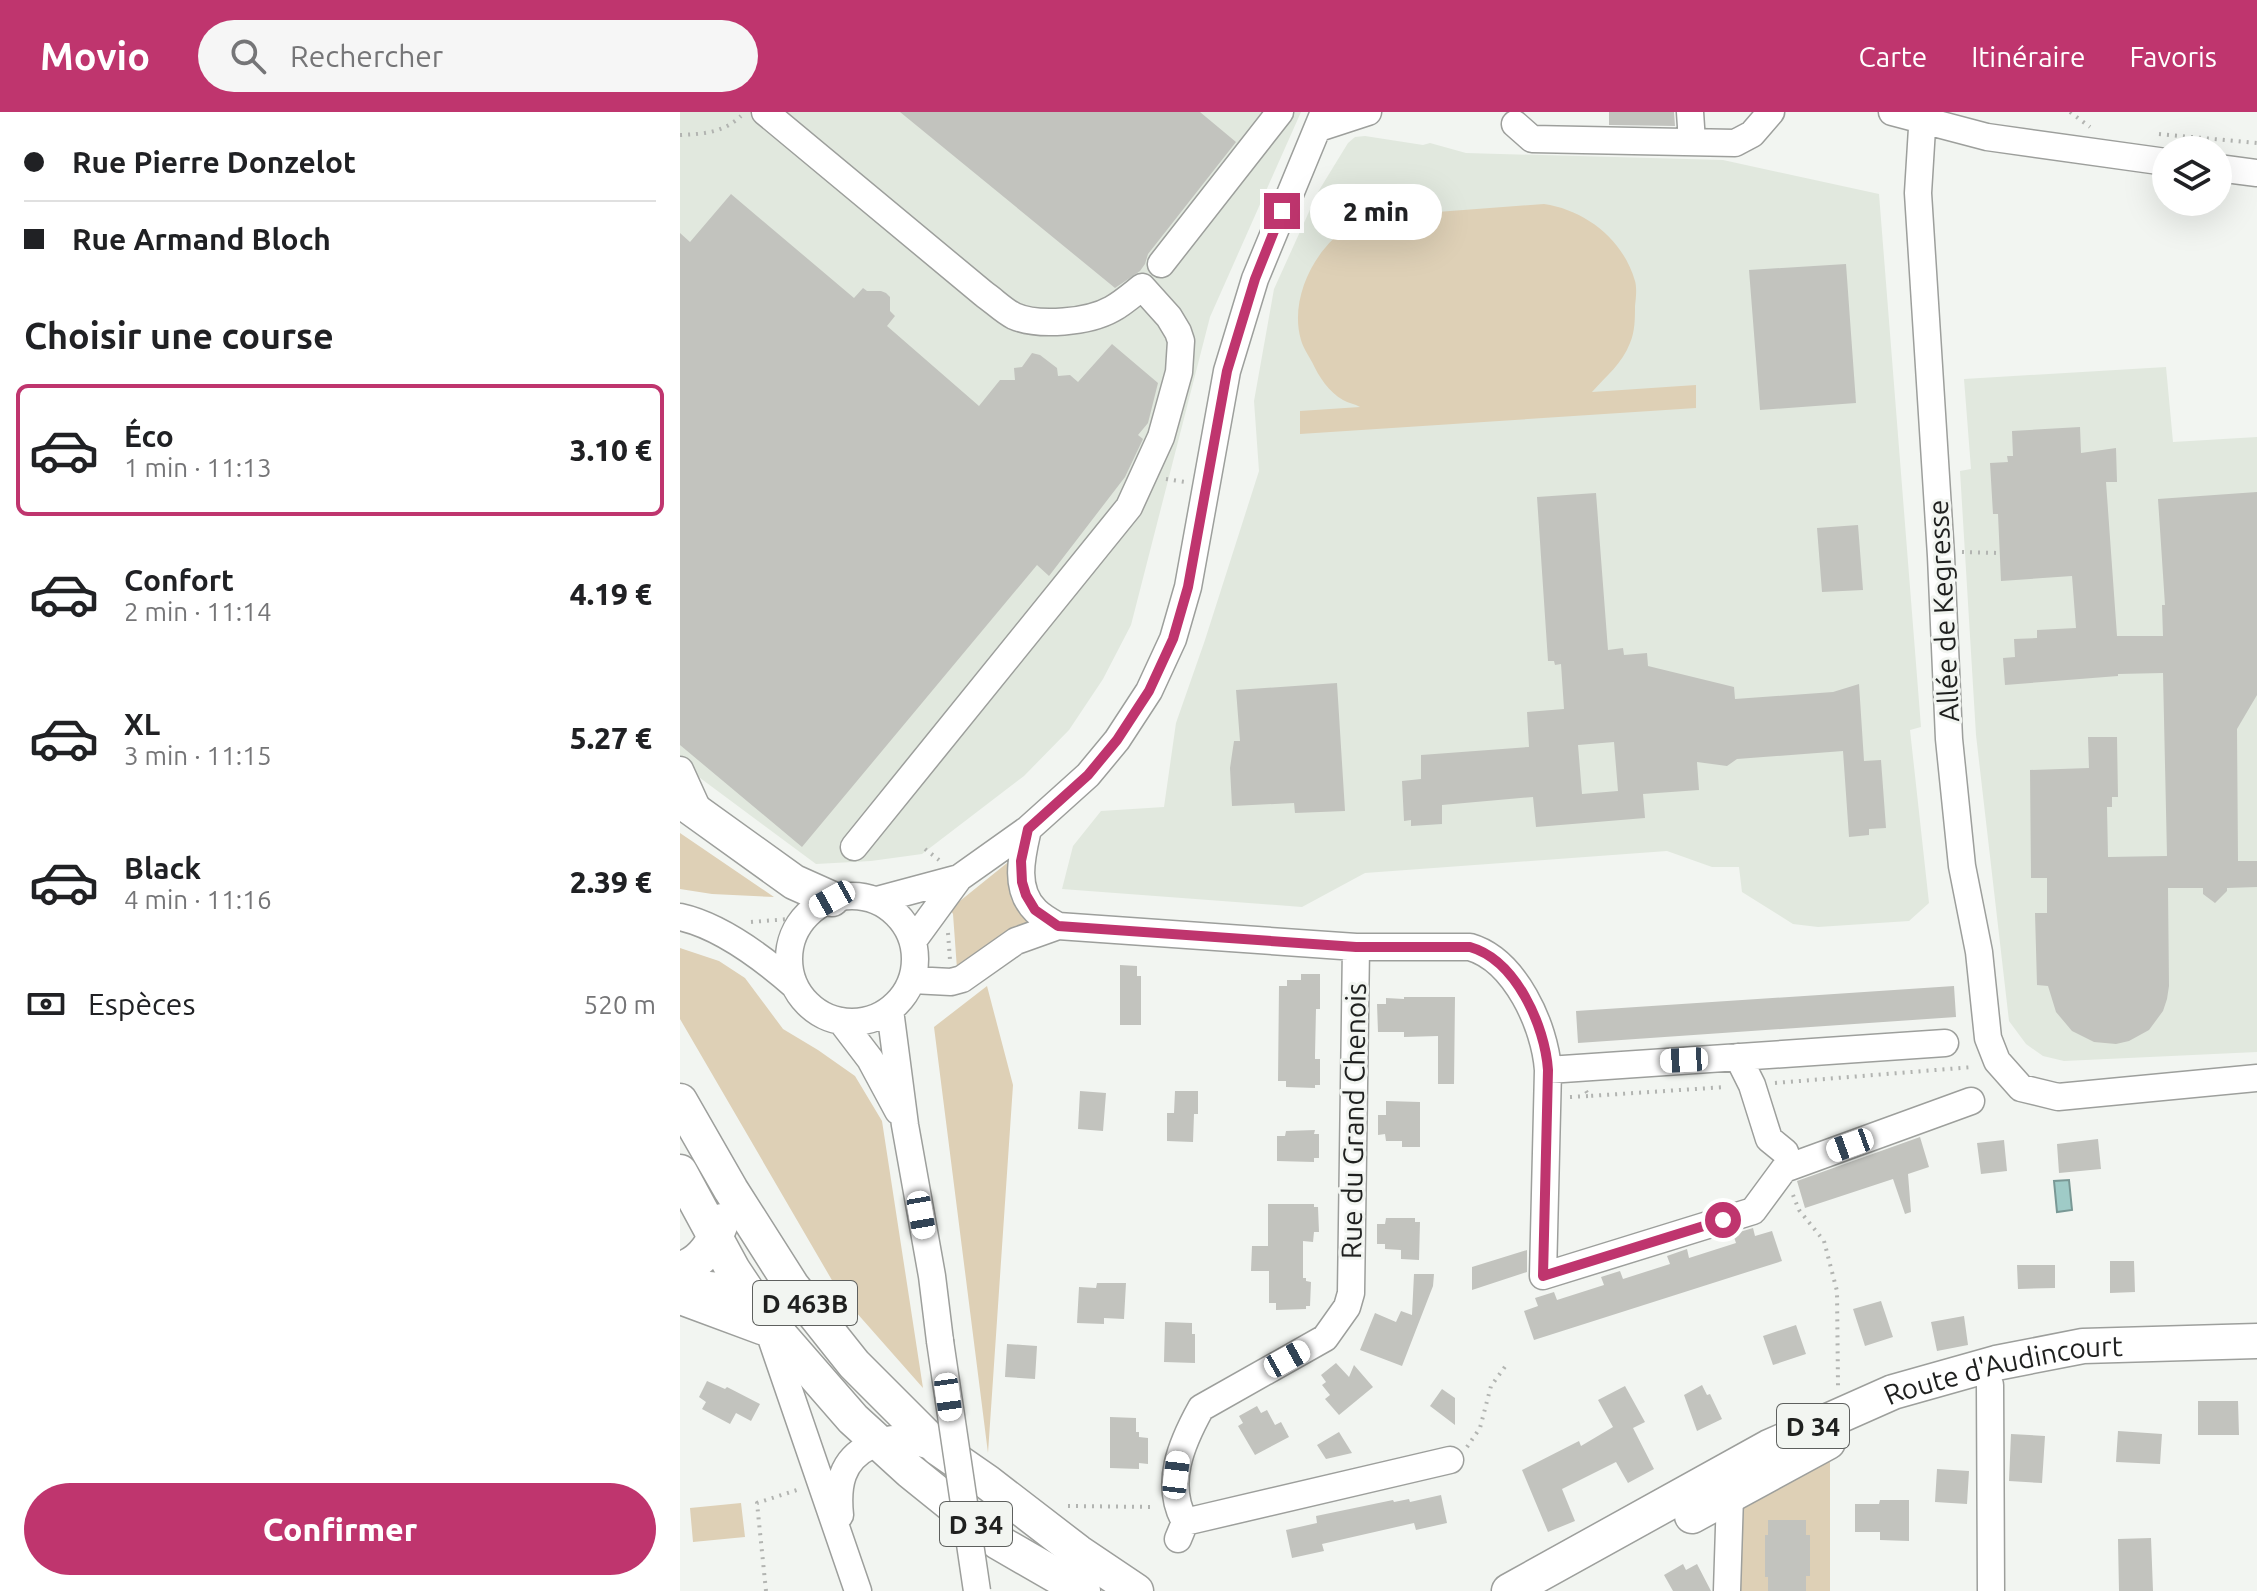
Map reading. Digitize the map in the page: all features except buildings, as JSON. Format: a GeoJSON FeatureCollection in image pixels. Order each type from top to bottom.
{"type":"FeatureCollection","features":[{"type":"Feature","properties":{"kind":"main road"},"geometry":{"type":"LineString","coordinates":[[690,807],[794,882],[832,899]]}},
{"type":"Feature","properties":{"kind":"main road","name":"D 463B"},"geometry":{"type":"LineString","coordinates":[[680,1101],[731,1190],[792,1286],[854,1364],[938,1448]]}},
{"type":"Feature","properties":{"kind":"main road"},"geometry":{"type":"LineString","coordinates":[[680,1269],[699,1260],[715,1240],[731,1190],[683,1182]]}},
{"type":"Feature","properties":{"kind":"main road","name":"D 463B"},"geometry":{"type":"LineString","coordinates":[[683,1182],[758,1314],[853,1419],[878,1442]]}},
{"type":"Feature","properties":{"kind":"main road"},"geometry":{"type":"LineString","coordinates":[[680,1286],[758,1314]]}},
{"type":"Feature","properties":{"kind":"main road","name":"Route d'Audincourt"},"geometry":{"type":"LineString","coordinates":[[1509,1591],[1769,1447],[1893,1392],[1996,1363],[2083,1346],[2257,1341]]}},
{"type":"Feature","properties":{"kind":"main road","name":"Route d'Audincourt"},"geometry":{"type":"LineString","coordinates":[[1555,1591],[1849,1431],[1900,1411],[1990,1385],[2087,1367],[2257,1364]]}},
{"type":"Feature","properties":{"kind":"main road","name":"D 34"},"geometry":{"type":"LineString","coordinates":[[878,1442],[998,1542],[1083,1591]]}},
{"type":"Feature","properties":{"kind":"main road","name":"D 34"},"geometry":{"type":"LineString","coordinates":[[938,1448],[1136,1591]]}},
{"type":"Feature","properties":{"kind":"street"},"geometry":{"type":"LineString","coordinates":[[765,112],[1015,316],[1063,322],[1094,317],[1113,309],[1142,287],[1169,317],[1181,341],[1179,372],[1161,437],[1129,507],[854,847]]}},
{"type":"Feature","properties":{"kind":"street"},"geometry":{"type":"LineString","coordinates":[[1161,264],[1280,112]]}},
{"type":"Feature","properties":{"kind":"street"},"geometry":{"type":"LineString","coordinates":[[913,941],[959,878],[1028,829],[1088,775],[1117,740],[1149,691],[1173,639],[1188,587],[1227,371],[1255,279],[1325,117],[1368,112]]}},
{"type":"Feature","properties":{"kind":"street"},"geometry":{"type":"LineString","coordinates":[[1690,112],[1692,142]]}},
{"type":"Feature","properties":{"kind":"street"},"geometry":{"type":"LineString","coordinates":[[1515,124],[1532,139],[1735,143],[1752,134],[1771,112]]}},
{"type":"Feature","properties":{"kind":"street"},"geometry":{"type":"LineString","coordinates":[[1892,112],[1922,116],[1987,137],[2152,160]]}},
{"type":"Feature","properties":{"kind":"street","name":"Allée de Kegresse"},"geometry":{"type":"LineString","coordinates":[[1922,116],[1918,193],[1949,739],[1962,866],[1979,952],[1988,1038],[1997,1061],[2021,1088],[2058,1097],[2257,1078]]}},
{"type":"Feature","properties":{"kind":"street"},"geometry":{"type":"LineString","coordinates":[[2232,170],[2257,173]]}},
{"type":"Feature","properties":{"kind":"street"},"geometry":{"type":"LineString","coordinates":[[680,770],[690,807]]}},
{"type":"Feature","properties":{"kind":"street"},"geometry":{"type":"LineString","coordinates":[[1028,829],[1021,861],[1026,895],[1035,910],[1058,926]]}},
{"type":"Feature","properties":{"kind":"street"},"geometry":{"type":"LineString","coordinates":[[877,900],[959,878]]}},
{"type":"Feature","properties":{"kind":"street"},"geometry":{"type":"LineString","coordinates":[[680,917],[697,921],[748,949],[795,986],[806,1003],[822,1015],[841,1021],[875,1018],[890,1010],[903,997],[912,980],[916,961],[913,941],[905,924],[893,910],[877,900],[847,895],[832,899],[812,909],[798,926],[790,946],[789,967],[795,986]]}},
{"type":"Feature","properties":{"kind":"street","name":"Rue du Grand Chenois"},"geometry":{"type":"LineString","coordinates":[[912,980],[951,982],[962,979],[1016,941],[1058,926],[1356,947],[1351,1293],[1347,1307],[1325,1338],[1201,1408],[1178,1459],[1174,1492],[1180,1523]]}},
{"type":"Feature","properties":{"kind":"street"},"geometry":{"type":"LineString","coordinates":[[1356,947],[1470,947],[1486,952],[1507,972],[1532,1009],[1546,1049],[1548,1070],[1543,1276],[1753,1211],[1787,1168],[1971,1101]]}},
{"type":"Feature","properties":{"kind":"street"},"geometry":{"type":"LineString","coordinates":[[890,1010],[977,1591]]}},
{"type":"Feature","properties":{"kind":"street"},"geometry":{"type":"LineString","coordinates":[[841,1021],[870,1059],[905,1125]]}},
{"type":"Feature","properties":{"kind":"street"},"geometry":{"type":"LineString","coordinates":[[1548,1070],[1945,1043]]}},
{"type":"Feature","properties":{"kind":"street"},"geometry":{"type":"LineString","coordinates":[[1738,1057],[1752,1085],[1769,1139],[1785,1152],[1787,1168]]}},
{"type":"Feature","properties":{"kind":"street"},"geometry":{"type":"LineString","coordinates":[[680,1301],[758,1314],[858,1591]]}},
{"type":"Feature","properties":{"kind":"street","name":"Route d'Audincourt"},"geometry":{"type":"LineString","coordinates":[[1990,1385],[1991,1591]]}},
{"type":"Feature","properties":{"kind":"street"},"geometry":{"type":"LineString","coordinates":[[844,1546],[838,1496],[846,1465],[864,1449],[898,1438],[938,1448]]}},
{"type":"Feature","properties":{"kind":"street"},"geometry":{"type":"LineString","coordinates":[[1180,1523],[1450,1460]]}},
{"type":"Feature","properties":{"kind":"street"},"geometry":{"type":"LineString","coordinates":[[1727,1591],[1730,1496]]}},
{"type":"Feature","properties":{"kind":"path"},"geometry":{"type":"LineString","coordinates":[[680,135],[706,134],[731,125],[745,112]]}},
{"type":"Feature","properties":{"kind":"path"},"geometry":{"type":"LineString","coordinates":[[2070,112],[2090,127]]}},
{"type":"Feature","properties":{"kind":"path"},"geometry":{"type":"LineString","coordinates":[[2154,134],[2257,143]]}},
{"type":"Feature","properties":{"kind":"path"},"geometry":{"type":"LineString","coordinates":[[1163,479],[1185,482],[1187,470]]}},
{"type":"Feature","properties":{"kind":"path"},"geometry":{"type":"LineString","coordinates":[[1941,556],[1965,552],[2000,553]]}},
{"type":"Feature","properties":{"kind":"path"},"geometry":{"type":"LineString","coordinates":[[1787,1168],[1799,1210],[1824,1241],[1837,1291],[1837,1381],[1841,1413]]}},
{"type":"Feature","properties":{"kind":"path"},"geometry":{"type":"LineString","coordinates":[[1450,1460],[1468,1447],[1480,1428],[1491,1386],[1507,1364]]}},
{"type":"Feature","properties":{"kind":"path"},"geometry":{"type":"LineString","coordinates":[[766,1591],[757,1503],[806,1487]]}},
{"type":"Feature","properties":{"kind":"path"},"geometry":{"type":"LineString","coordinates":[[1022,1510],[1046,1506],[1180,1523]]}},
{"type":"Feature","properties":{"kind":"shaded area"},"geometry":{"type":"Polygon","coordinates":[[[680,112],[1301,112],[1210,317],[1131,625],[1103,679],[1069,730],[1024,776],[922,854],[816,864],[680,763],[680,112]]]}},
{"type":"Feature","properties":{"kind":"shaded area"},"geometry":{"type":"Polygon","coordinates":[[[1355,137],[1423,145],[1430,143],[1466,153],[1723,160],[1879,194],[1921,727],[1910,730],[1929,903],[1909,921],[1818,927],[1793,924],[1742,892],[1739,867],[1712,867],[1667,851],[1365,873],[1302,907],[1062,889],[1073,846],[1101,811],[1164,807],[1176,723],[1259,471],[1254,401],[1274,289],[1318,192],[1348,143],[1355,137]]]}},
{"type":"Feature","properties":{"kind":"shaded area"},"geometry":{"type":"Polygon","coordinates":[[[1544,204],[1574,213],[1600,229],[1621,252],[1635,281],[1632,339],[1618,364],[1592,392],[1696,385],[1696,408],[1300,434],[1300,411],[1360,407],[1338,397],[1325,384],[1303,345],[1298,325],[1307,276],[1336,236],[1371,217],[1544,204]]]}},
{"type":"Feature","properties":{"kind":"shaded area"},"geometry":{"type":"Polygon","coordinates":[[[2166,367],[2173,442],[2257,437],[2257,1052],[2064,1061],[2043,1056],[2026,1044],[2009,1021],[1976,735],[1960,471],[1971,469],[1964,379],[2166,367]]]}},
{"type":"Feature","properties":{"kind":"shaded area"},"geometry":{"type":"Polygon","coordinates":[[[680,833],[774,897],[680,889],[680,833]]]}},
{"type":"Feature","properties":{"kind":"shaded area"},"geometry":{"type":"Polygon","coordinates":[[[1012,859],[1033,922],[995,940],[957,969],[953,914],[950,909],[1012,859]]]}},
{"type":"Feature","properties":{"kind":"shaded area"},"geometry":{"type":"Polygon","coordinates":[[[680,948],[719,961],[745,978],[783,1029],[855,1076],[882,1121],[923,1388],[840,1294],[680,1019],[680,948]]]}},
{"type":"Feature","properties":{"kind":"shaded area"},"geometry":{"type":"Polygon","coordinates":[[[987,986],[1013,1085],[988,1453],[934,1027],[987,986]]]}},
{"type":"Feature","properties":{"kind":"shaded area"},"geometry":{"type":"Polygon","coordinates":[[[1830,1461],[1830,1591],[1738,1591],[1738,1507],[1830,1461]]]}},
{"type":"Feature","properties":{"kind":"shaded area"},"geometry":{"type":"Polygon","coordinates":[[[741,1503],[745,1537],[693,1542],[690,1508],[741,1503]]]}},
{"type":"Feature","properties":{"kind":"water"},"geometry":{"type":"Polygon","coordinates":[[[2069,1180],[2072,1210],[2057,1212],[2054,1181],[2069,1180]]]}},
{"type":"Feature","properties":{"kind":"route"},"geometry":{"type":"LineString","coordinates":[[1282,211],[1255,279],[1227,371],[1188,587],[1173,639],[1149,691],[1117,740],[1088,775],[1028,829],[1021,861],[1026,895],[1035,910],[1058,926],[1290,944],[1470,947],[1486,952],[1507,972],[1532,1009],[1546,1049],[1543,1276],[1723,1220]]}}]}
